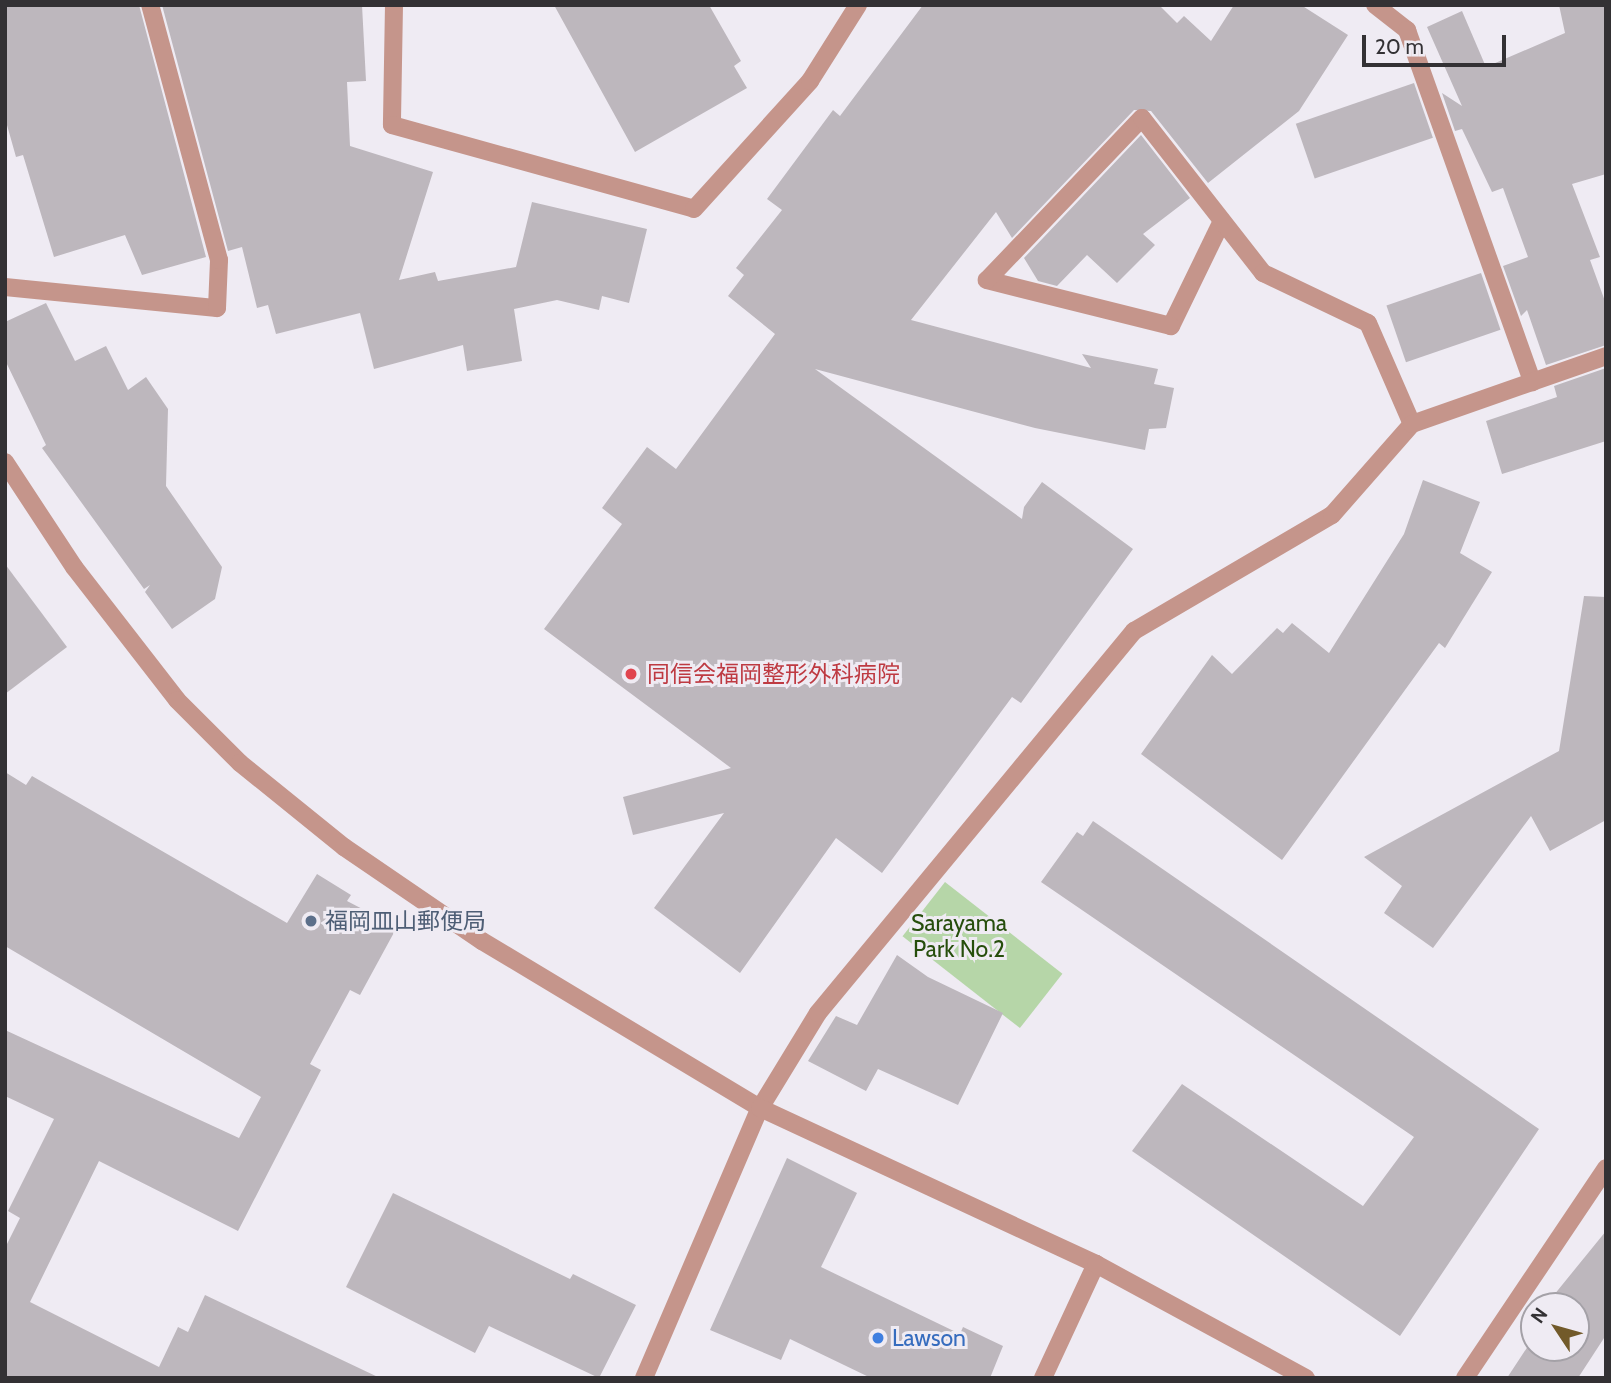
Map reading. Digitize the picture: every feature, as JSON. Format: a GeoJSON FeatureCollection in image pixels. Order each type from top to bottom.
{"type":"FeatureCollection","features":[{"type":"Feature","properties":{"kind":"street"},"geometry":{"type":"LineString","coordinates":[[5,287],[217,308],[219,260],[150,5]]}},
{"type":"Feature","properties":{"kind":"street"},"geometry":{"type":"LineString","coordinates":[[394,5],[392,125],[694,209],[810,81],[858,5]]}},
{"type":"Feature","properties":{"kind":"street"},"geometry":{"type":"LineString","coordinates":[[1375,5],[1407,30],[1532,382]]}},
{"type":"Feature","properties":{"kind":"street"},"geometry":{"type":"LineString","coordinates":[[1222,221],[1171,326],[987,280],[1142,118],[1263,273],[1368,323],[1412,424]]}},
{"type":"Feature","properties":{"kind":"street"},"geometry":{"type":"LineString","coordinates":[[644,1378],[760,1108],[818,1013],[1134,631],[1332,516],[1412,424],[1606,356]]}},
{"type":"Feature","properties":{"kind":"street"},"geometry":{"type":"LineString","coordinates":[[5,462],[74,567],[177,700],[240,763],[344,847],[482,941],[760,1108],[1096,1264],[1306,1378]]}},
{"type":"Feature","properties":{"kind":"street"},"geometry":{"type":"LineString","coordinates":[[1465,1378],[1606,1168]]}},
{"type":"Feature","properties":{"kind":"street"},"geometry":{"type":"LineString","coordinates":[[1043,1378],[1096,1264]]}},
{"type":"Feature","properties":{"kind":"green space","name":"Sarayama Park No.2"},"geometry":{"type":"Polygon","coordinates":[[[945,882],[1062,974],[1020,1028],[903,936],[945,882]]]}},
{"type":"Feature","properties":{"kind":"building"},"geometry":{"type":"Polygon","coordinates":[[[5,5],[139,5],[206,257],[142,275],[125,235],[54,257],[23,155],[16,157],[5,118],[5,5]]]}},
{"type":"Feature","properties":{"kind":"building"},"geometry":{"type":"Polygon","coordinates":[[[162,5],[362,5],[366,81],[347,82],[350,146],[433,172],[399,280],[435,272],[438,281],[516,267],[532,202],[647,229],[629,303],[602,296],[599,310],[557,300],[514,309],[522,361],[467,371],[463,345],[374,369],[360,313],[276,334],[268,305],[257,308],[242,247],[228,251],[162,5]]]}},
{"type":"Feature","properties":{"kind":"building"},"geometry":{"type":"Polygon","coordinates":[[[554,5],[709,5],[741,61],[734,66],[747,88],[635,152],[554,5]]]}},
{"type":"Feature","properties":{"kind":"building"},"geometry":{"type":"Polygon","coordinates":[[[923,5],[1159,5],[1177,23],[1184,16],[1211,41],[1234,5],[1301,5],[1348,35],[1299,111],[1208,183],[1151,111],[1134,110],[1012,238],[996,212],[911,320],[1091,368],[1082,354],[1158,369],[1154,384],[1174,388],[1166,428],[1149,429],[1145,450],[1035,428],[815,369],[1022,519],[1024,507],[1042,482],[1133,549],[1021,703],[1012,697],[882,873],[836,838],[740,973],[654,908],[724,813],[633,835],[623,797],[731,768],[544,629],[622,524],[602,508],[647,447],[676,469],[775,334],[728,296],[744,275],[736,268],[782,210],[767,199],[833,110],[840,116],[923,5]]]}},
{"type":"Feature","properties":{"kind":"building"},"geometry":{"type":"Polygon","coordinates":[[[1559,5],[1606,5],[1606,174],[1572,184],[1600,257],[1590,260],[1606,304],[1606,345],[1546,365],[1527,310],[1521,316],[1503,266],[1528,257],[1503,188],[1492,192],[1462,129],[1455,131],[1442,93],[1462,106],[1427,27],[1462,11],[1486,67],[1565,33],[1559,5]]]}},
{"type":"Feature","properties":{"kind":"building"},"geometry":{"type":"Polygon","coordinates":[[[1414,83],[1433,138],[1315,179],[1296,124],[1414,83]]]}},
{"type":"Feature","properties":{"kind":"building"},"geometry":{"type":"Polygon","coordinates":[[[1141,135],[1190,198],[1143,234],[1155,245],[1117,283],[1087,255],[1057,286],[1038,281],[1024,258],[1141,135]]]}},
{"type":"Feature","properties":{"kind":"building"},"geometry":{"type":"Polygon","coordinates":[[[1481,273],[1501,330],[1406,362],[1386,306],[1481,273]]]}},
{"type":"Feature","properties":{"kind":"building"},"geometry":{"type":"Polygon","coordinates":[[[46,303],[75,361],[106,346],[128,390],[146,377],[168,409],[166,486],[222,567],[215,599],[172,629],[145,592],[150,585],[144,589],[42,448],[46,445],[5,360],[5,322],[46,303]]]}},
{"type":"Feature","properties":{"kind":"building"},"geometry":{"type":"Polygon","coordinates":[[[1606,368],[1606,441],[1502,474],[1486,421],[1557,397],[1554,386],[1606,368]]]}},
{"type":"Feature","properties":{"kind":"building"},"geometry":{"type":"Polygon","coordinates":[[[1423,480],[1480,502],[1460,553],[1492,572],[1445,648],[1439,643],[1282,860],[1141,754],[1212,655],[1232,674],[1277,628],[1283,633],[1292,623],[1329,653],[1404,534],[1423,480]]]}},
{"type":"Feature","properties":{"kind":"building"},"geometry":{"type":"Polygon","coordinates":[[[5,564],[67,647],[5,694],[5,564]]]}},
{"type":"Feature","properties":{"kind":"building"},"geometry":{"type":"Polygon","coordinates":[[[1584,596],[1606,597],[1606,820],[1550,851],[1531,816],[1433,948],[1384,913],[1402,886],[1364,857],[1559,751],[1584,596]]]}},
{"type":"Feature","properties":{"kind":"building"},"geometry":{"type":"Polygon","coordinates":[[[5,772],[26,785],[32,776],[287,923],[317,874],[351,895],[347,901],[397,927],[360,995],[350,990],[310,1064],[321,1070],[238,1231],[99,1161],[30,1302],[159,1367],[178,1327],[188,1332],[205,1295],[380,1378],[5,1378],[5,1248],[20,1218],[8,1211],[54,1119],[5,1096],[5,1030],[239,1138],[261,1097],[5,946],[5,772]]]}},
{"type":"Feature","properties":{"kind":"building"},"geometry":{"type":"Polygon","coordinates":[[[1093,821],[1539,1129],[1400,1336],[1132,1151],[1182,1084],[1363,1206],[1414,1137],[1041,882],[1077,832],[1083,836],[1093,821]]]}},
{"type":"Feature","properties":{"kind":"building"},"geometry":{"type":"Polygon","coordinates":[[[897,955],[928,977],[1003,1013],[958,1105],[878,1069],[866,1091],[808,1061],[836,1016],[857,1025],[897,955]]]}},
{"type":"Feature","properties":{"kind":"building"},"geometry":{"type":"Polygon","coordinates":[[[787,1158],[857,1193],[821,1267],[960,1334],[963,1327],[1003,1346],[990,1378],[871,1378],[790,1339],[781,1360],[710,1330],[787,1158]]]}},
{"type":"Feature","properties":{"kind":"building"},"geometry":{"type":"Polygon","coordinates":[[[393,1193],[570,1279],[573,1274],[636,1305],[599,1378],[489,1326],[475,1353],[346,1287],[393,1193]]]}},
{"type":"Feature","properties":{"kind":"building"},"geometry":{"type":"Polygon","coordinates":[[[1606,1231],[1606,1335],[1590,1360],[1590,1292],[1556,1292],[1606,1231]]]}},
{"type":"Feature","properties":{"kind":"building"},"geometry":{"type":"Polygon","coordinates":[[[1520,1358],[1520,1362],[1588,1362],[1578,1378],[1507,1378],[1520,1358]]]}},
{"type":"Feature","properties":{"kind":"place","name":"同信会福岡整形外科病院"},"geometry":{"type":"Point","coordinates":[631,674]}},
{"type":"Feature","properties":{"kind":"place","name":"福岡皿山郵便局"},"geometry":{"type":"Point","coordinates":[311,921]}},
{"type":"Feature","properties":{"kind":"place","name":"Lawson"},"geometry":{"type":"Point","coordinates":[878,1338]}}]}
